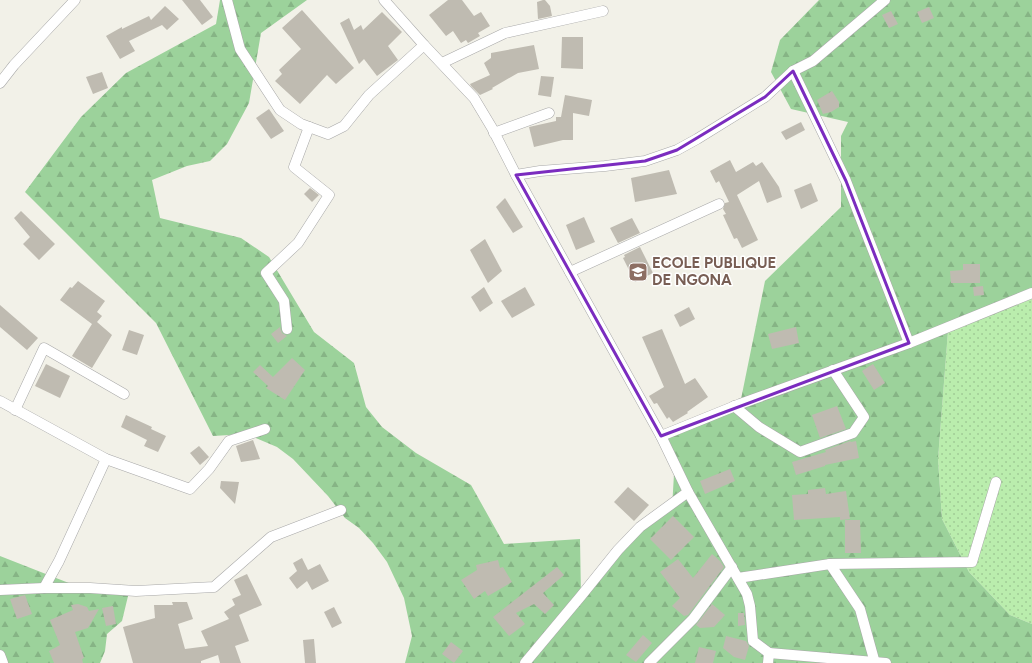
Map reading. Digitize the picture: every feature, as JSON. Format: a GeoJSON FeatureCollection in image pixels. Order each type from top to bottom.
{"type":"FeatureCollection","features":[{"type":"Feature","properties":{"kind":"street"},"geometry":{"type":"LineString","coordinates":[[0,82],[75,0]]}},
{"type":"Feature","properties":{"kind":"street"},"geometry":{"type":"LineString","coordinates":[[227,0],[240,50],[280,110],[301,124],[328,134],[344,126],[369,95],[424,45]]}},
{"type":"Feature","properties":{"kind":"street"},"geometry":{"type":"LineString","coordinates":[[384,0],[474,98],[661,436],[688,492],[747,594],[749,600],[753,641],[768,658],[886,663]]}},
{"type":"Feature","properties":{"kind":"street"},"geometry":{"type":"LineString","coordinates":[[516,175],[540,171],[645,161],[677,150],[765,97],[793,71],[813,61],[885,0]]}},
{"type":"Feature","properties":{"kind":"street"},"geometry":{"type":"LineString","coordinates":[[442,63],[505,33],[603,11]]}},
{"type":"Feature","properties":{"kind":"street"},"geometry":{"type":"LineString","coordinates":[[793,71],[846,181],[909,343]]}},
{"type":"Feature","properties":{"kind":"street"},"geometry":{"type":"LineString","coordinates":[[494,133],[549,113]]}},
{"type":"Feature","properties":{"kind":"street"},"geometry":{"type":"LineString","coordinates":[[288,329],[284,301],[266,273],[298,243],[329,195],[294,167],[310,127]]}},
{"type":"Feature","properties":{"kind":"street"},"geometry":{"type":"LineString","coordinates":[[570,272],[719,204]]}},
{"type":"Feature","properties":{"kind":"street"},"geometry":{"type":"LineString","coordinates":[[661,436],[734,406],[909,343],[1032,293]]}},
{"type":"Feature","properties":{"kind":"street"},"geometry":{"type":"LineString","coordinates":[[15,410],[44,348],[124,394]]}},
{"type":"Feature","properties":{"kind":"street"},"geometry":{"type":"LineString","coordinates":[[734,406],[760,427],[800,452],[853,433],[864,417],[833,370]]}},
{"type":"Feature","properties":{"kind":"street"},"geometry":{"type":"LineString","coordinates":[[0,401],[106,459],[190,489],[209,469],[229,441],[266,429]]}},
{"type":"Feature","properties":{"kind":"street"},"geometry":{"type":"LineString","coordinates":[[44,588],[59,561],[106,459]]}},
{"type":"Feature","properties":{"kind":"street"},"geometry":{"type":"LineString","coordinates":[[738,578],[830,564],[972,562],[996,482]]}},
{"type":"Feature","properties":{"kind":"street"},"geometry":{"type":"LineString","coordinates":[[525,663],[618,550],[640,527],[688,492]]}},
{"type":"Feature","properties":{"kind":"street"},"geometry":{"type":"LineString","coordinates":[[0,590],[90,588],[136,591],[214,587],[271,537],[341,510]]}},
{"type":"Feature","properties":{"kind":"street"},"geometry":{"type":"LineString","coordinates":[[830,564],[860,609],[875,663]]}},
{"type":"Feature","properties":{"kind":"street"},"geometry":{"type":"LineString","coordinates":[[649,663],[693,619],[732,567]]}},
{"type":"Feature","properties":{"kind":"street"},"geometry":{"type":"LineString","coordinates":[[0,655],[3,663]]}},
{"type":"Feature","properties":{"kind":"highlighted area"},"geometry":{"type":"Polygon","coordinates":[[[793,71],[846,181],[909,343],[661,436],[516,175],[645,161],[677,150],[765,97],[793,71]]]}},
{"type":"Feature","properties":{"kind":"green space"},"geometry":{"type":"Polygon","coordinates":[[[220,0],[307,0],[261,33],[249,103],[227,144],[210,161],[187,166],[152,180],[160,218],[241,238],[269,257],[314,332],[354,363],[366,407],[382,427],[416,453],[471,485],[504,544],[580,539],[581,596],[618,550],[672,508],[675,457],[661,436],[740,404],[765,281],[841,207],[841,136],[848,122],[791,109],[771,72],[780,40],[819,0],[1032,0],[1032,296],[948,331],[938,459],[942,519],[969,572],[1010,615],[1032,624],[1032,663],[405,663],[412,636],[404,598],[387,562],[373,543],[359,528],[345,518],[328,496],[293,459],[277,447],[246,434],[213,436],[156,323],[25,192],[81,117],[126,73],[216,24],[220,0]]]}},
{"type":"Feature","properties":{"kind":"green space"},"geometry":{"type":"Polygon","coordinates":[[[1032,296],[1032,624],[1010,615],[969,572],[942,519],[938,459],[948,331],[1032,296]]]}},
{"type":"Feature","properties":{"kind":"green space"},"geometry":{"type":"Polygon","coordinates":[[[0,556],[79,587],[129,592],[122,621],[107,634],[105,651],[100,663],[0,663],[0,556]]]}},
{"type":"Feature","properties":{"kind":"building"},"geometry":{"type":"Polygon","coordinates":[[[182,0],[200,0],[213,17],[202,25],[182,0]]]}},
{"type":"Feature","properties":{"kind":"building"},"geometry":{"type":"Polygon","coordinates":[[[448,0],[462,0],[474,16],[481,12],[490,26],[478,33],[480,36],[468,43],[466,40],[461,43],[453,31],[446,36],[429,15],[448,0]]]}},
{"type":"Feature","properties":{"kind":"building"},"geometry":{"type":"Polygon","coordinates":[[[545,0],[550,6],[552,16],[538,19],[537,2],[545,0]]]}},
{"type":"Feature","properties":{"kind":"building"},"geometry":{"type":"Polygon","coordinates":[[[165,6],[179,19],[167,30],[162,25],[129,41],[135,51],[120,59],[106,36],[122,27],[122,29],[149,16],[151,20],[165,6]]]}},
{"type":"Feature","properties":{"kind":"building"},"geometry":{"type":"Polygon","coordinates":[[[929,7],[934,18],[922,23],[917,12],[929,7]]]}},
{"type":"Feature","properties":{"kind":"building"},"geometry":{"type":"Polygon","coordinates":[[[302,10],[354,68],[336,84],[327,75],[300,104],[275,81],[282,74],[279,70],[301,49],[282,28],[302,10]]]}},
{"type":"Feature","properties":{"kind":"building"},"geometry":{"type":"Polygon","coordinates":[[[891,11],[898,24],[889,28],[882,15],[891,11]]]}},
{"type":"Feature","properties":{"kind":"building"},"geometry":{"type":"Polygon","coordinates":[[[382,12],[402,32],[388,46],[398,60],[377,76],[364,59],[359,64],[340,23],[349,18],[354,30],[361,25],[363,30],[382,12]]]}},
{"type":"Feature","properties":{"kind":"building"},"geometry":{"type":"Polygon","coordinates":[[[562,37],[583,37],[583,69],[561,68],[562,37]]]}},
{"type":"Feature","properties":{"kind":"building"},"geometry":{"type":"Polygon","coordinates":[[[534,45],[539,69],[518,73],[492,88],[493,89],[480,95],[471,86],[470,84],[490,75],[484,63],[491,58],[491,53],[534,45]]]}},
{"type":"Feature","properties":{"kind":"building"},"geometry":{"type":"Polygon","coordinates":[[[102,72],[108,88],[93,94],[86,77],[102,72]]]}},
{"type":"Feature","properties":{"kind":"building"},"geometry":{"type":"Polygon","coordinates":[[[541,76],[554,77],[551,97],[538,95],[541,76]]]}},
{"type":"Feature","properties":{"kind":"building"},"geometry":{"type":"Polygon","coordinates":[[[832,91],[839,102],[839,107],[831,112],[823,114],[817,100],[832,91]]]}},
{"type":"Feature","properties":{"kind":"building"},"geometry":{"type":"Polygon","coordinates":[[[565,95],[592,100],[589,116],[573,113],[573,140],[563,140],[534,147],[529,127],[556,121],[556,117],[561,117],[565,95]]]}},
{"type":"Feature","properties":{"kind":"building"},"geometry":{"type":"Polygon","coordinates":[[[269,109],[284,131],[271,139],[256,118],[269,109]]]}},
{"type":"Feature","properties":{"kind":"building"},"geometry":{"type":"Polygon","coordinates":[[[801,122],[805,130],[786,140],[781,132],[801,122]]]}},
{"type":"Feature","properties":{"kind":"building"},"geometry":{"type":"Polygon","coordinates":[[[730,160],[736,172],[753,162],[756,166],[762,162],[779,187],[782,197],[767,203],[759,181],[737,195],[758,240],[742,248],[737,238],[734,239],[723,215],[726,214],[723,209],[725,203],[729,202],[719,181],[716,183],[710,171],[730,160]]]}},
{"type":"Feature","properties":{"kind":"building"},"geometry":{"type":"Polygon","coordinates":[[[669,170],[677,194],[635,202],[631,178],[669,170]]]}},
{"type":"Feature","properties":{"kind":"building"},"geometry":{"type":"Polygon","coordinates":[[[811,183],[818,201],[801,209],[794,190],[811,183]]]}},
{"type":"Feature","properties":{"kind":"building"},"geometry":{"type":"Polygon","coordinates":[[[310,188],[319,195],[312,202],[304,194],[310,188]]]}},
{"type":"Feature","properties":{"kind":"building"},"geometry":{"type":"Polygon","coordinates":[[[505,198],[523,227],[513,233],[496,207],[505,198]]]}},
{"type":"Feature","properties":{"kind":"building"},"geometry":{"type":"Polygon","coordinates":[[[21,211],[55,244],[39,260],[23,244],[30,237],[14,218],[21,211]]]}},
{"type":"Feature","properties":{"kind":"building"},"geometry":{"type":"Polygon","coordinates":[[[584,217],[595,242],[576,250],[566,225],[584,217]]]}},
{"type":"Feature","properties":{"kind":"building"},"geometry":{"type":"Polygon","coordinates":[[[632,218],[640,233],[618,243],[610,228],[632,218]]]}},
{"type":"Feature","properties":{"kind":"building"},"geometry":{"type":"Polygon","coordinates":[[[485,239],[502,271],[488,283],[470,250],[485,239]]]}},
{"type":"Feature","properties":{"kind":"building"},"geometry":{"type":"Polygon","coordinates":[[[640,247],[653,273],[635,282],[623,258],[625,257],[624,255],[640,247]]]}},
{"type":"Feature","properties":{"kind":"building"},"geometry":{"type":"Polygon","coordinates":[[[963,264],[980,264],[980,283],[951,283],[950,271],[963,270],[963,264]]]}},
{"type":"Feature","properties":{"kind":"building"},"geometry":{"type":"Polygon","coordinates":[[[78,281],[105,301],[97,312],[102,316],[97,322],[112,335],[92,368],[72,356],[92,324],[60,300],[70,287],[72,288],[78,281]]]}},
{"type":"Feature","properties":{"kind":"building"},"geometry":{"type":"Polygon","coordinates":[[[983,286],[984,295],[974,296],[973,287],[983,286]]]}},
{"type":"Feature","properties":{"kind":"building"},"geometry":{"type":"Polygon","coordinates":[[[484,287],[493,303],[480,312],[471,297],[484,287]]]}},
{"type":"Feature","properties":{"kind":"building"},"geometry":{"type":"Polygon","coordinates":[[[525,287],[535,305],[512,318],[501,301],[525,287]]]}},
{"type":"Feature","properties":{"kind":"building"},"geometry":{"type":"Polygon","coordinates":[[[0,305],[38,338],[27,350],[0,327],[0,305]]]}},
{"type":"Feature","properties":{"kind":"building"},"geometry":{"type":"Polygon","coordinates":[[[689,307],[695,319],[680,327],[674,315],[689,307]]]}},
{"type":"Feature","properties":{"kind":"building"},"geometry":{"type":"Polygon","coordinates":[[[280,327],[282,333],[287,336],[278,343],[271,334],[280,327]]]}},
{"type":"Feature","properties":{"kind":"building"},"geometry":{"type":"Polygon","coordinates":[[[796,327],[799,343],[772,349],[768,334],[796,327]]]}},
{"type":"Feature","properties":{"kind":"building"},"geometry":{"type":"Polygon","coordinates":[[[662,329],[685,384],[695,378],[708,397],[687,412],[688,413],[673,422],[669,417],[667,419],[657,403],[654,404],[649,396],[664,387],[642,337],[662,329]]]}},
{"type":"Feature","properties":{"kind":"building"},"geometry":{"type":"Polygon","coordinates":[[[129,330],[144,335],[137,355],[122,350],[129,330]]]}},
{"type":"Feature","properties":{"kind":"building"},"geometry":{"type":"Polygon","coordinates":[[[292,358],[305,370],[285,400],[266,388],[268,386],[253,372],[260,365],[273,377],[292,358]]]}},
{"type":"Feature","properties":{"kind":"building"},"geometry":{"type":"Polygon","coordinates":[[[46,364],[70,376],[60,398],[35,386],[46,364]]]}},
{"type":"Feature","properties":{"kind":"building"},"geometry":{"type":"Polygon","coordinates":[[[873,364],[885,383],[874,390],[862,371],[873,364]]]}},
{"type":"Feature","properties":{"kind":"building"},"geometry":{"type":"Polygon","coordinates":[[[837,406],[846,429],[820,438],[812,415],[837,406]]]}},
{"type":"Feature","properties":{"kind":"building"},"geometry":{"type":"Polygon","coordinates":[[[126,415],[152,427],[151,429],[166,436],[158,452],[144,446],[147,440],[121,427],[126,415]]]}},
{"type":"Feature","properties":{"kind":"building"},"geometry":{"type":"Polygon","coordinates":[[[253,440],[260,459],[241,462],[236,446],[253,440]]]}},
{"type":"Feature","properties":{"kind":"building"},"geometry":{"type":"Polygon","coordinates":[[[850,441],[856,441],[859,458],[825,465],[796,475],[792,462],[826,452],[825,450],[850,441]]]}},
{"type":"Feature","properties":{"kind":"building"},"geometry":{"type":"Polygon","coordinates":[[[199,446],[209,457],[200,465],[190,453],[199,446]]]}},
{"type":"Feature","properties":{"kind":"building"},"geometry":{"type":"Polygon","coordinates":[[[730,469],[735,481],[705,494],[700,481],[730,469]]]}},
{"type":"Feature","properties":{"kind":"building"},"geometry":{"type":"Polygon","coordinates":[[[221,481],[239,482],[235,504],[220,488],[221,481]]]}},
{"type":"Feature","properties":{"kind":"building"},"geometry":{"type":"Polygon","coordinates":[[[628,487],[649,505],[634,521],[614,502],[628,487]]]}},
{"type":"Feature","properties":{"kind":"building"},"geometry":{"type":"Polygon","coordinates":[[[825,488],[826,494],[846,491],[850,519],[840,520],[840,517],[794,520],[792,495],[808,494],[808,490],[825,488]]]}},
{"type":"Feature","properties":{"kind":"building"},"geometry":{"type":"Polygon","coordinates":[[[673,516],[694,537],[671,560],[650,539],[673,516]]]}},
{"type":"Feature","properties":{"kind":"building"},"geometry":{"type":"Polygon","coordinates":[[[845,520],[860,520],[861,553],[845,553],[845,520]]]}},
{"type":"Feature","properties":{"kind":"building"},"geometry":{"type":"Polygon","coordinates":[[[712,554],[724,567],[688,615],[684,616],[672,606],[680,598],[660,572],[678,559],[693,578],[712,554]]]}},
{"type":"Feature","properties":{"kind":"building"},"geometry":{"type":"Polygon","coordinates":[[[302,558],[308,570],[320,564],[329,581],[312,590],[307,581],[297,589],[289,578],[297,571],[293,563],[302,558]]]}},
{"type":"Feature","properties":{"kind":"building"},"geometry":{"type":"Polygon","coordinates":[[[498,560],[500,568],[503,567],[512,582],[488,596],[485,591],[474,599],[461,580],[477,570],[476,565],[498,560]]]}},
{"type":"Feature","properties":{"kind":"building"},"geometry":{"type":"Polygon","coordinates":[[[557,567],[564,575],[543,593],[554,605],[545,614],[534,604],[516,613],[525,624],[509,636],[493,617],[557,567]]]}},
{"type":"Feature","properties":{"kind":"building"},"geometry":{"type":"Polygon","coordinates":[[[247,574],[262,605],[239,615],[249,641],[235,646],[241,663],[220,663],[218,655],[201,661],[201,663],[133,663],[123,627],[155,618],[154,605],[173,605],[172,602],[187,602],[193,619],[178,624],[185,649],[208,646],[201,631],[229,619],[224,612],[235,605],[232,599],[241,595],[234,580],[247,574]]]}},
{"type":"Feature","properties":{"kind":"building"},"geometry":{"type":"Polygon","coordinates":[[[25,595],[32,614],[17,619],[10,599],[25,595]]]}},
{"type":"Feature","properties":{"kind":"building"},"geometry":{"type":"Polygon","coordinates":[[[78,604],[87,607],[89,611],[99,609],[88,628],[75,632],[84,658],[82,659],[83,663],[54,663],[49,651],[60,645],[50,620],[73,610],[71,605],[78,604]]]}},
{"type":"Feature","properties":{"kind":"building"},"geometry":{"type":"Polygon","coordinates":[[[712,604],[725,615],[714,627],[700,628],[696,625],[712,604]]]}},
{"type":"Feature","properties":{"kind":"building"},"geometry":{"type":"Polygon","coordinates":[[[113,606],[116,624],[106,626],[102,608],[113,606]]]}},
{"type":"Feature","properties":{"kind":"building"},"geometry":{"type":"Polygon","coordinates":[[[334,607],[342,623],[332,628],[324,612],[334,607]]]}},
{"type":"Feature","properties":{"kind":"building"},"geometry":{"type":"Polygon","coordinates":[[[738,613],[744,613],[745,625],[738,626],[738,613]]]}},
{"type":"Feature","properties":{"kind":"building"},"geometry":{"type":"Polygon","coordinates":[[[643,635],[652,643],[636,662],[626,655],[643,635]]]}},
{"type":"Feature","properties":{"kind":"building"},"geometry":{"type":"Polygon","coordinates":[[[726,636],[746,641],[749,646],[745,660],[734,657],[723,648],[726,636]]]}},
{"type":"Feature","properties":{"kind":"building"},"geometry":{"type":"Polygon","coordinates":[[[314,639],[316,663],[305,663],[303,640],[314,639]]]}},
{"type":"Feature","properties":{"kind":"building"},"geometry":{"type":"Polygon","coordinates":[[[451,642],[463,651],[454,663],[442,654],[451,642]]]}},
{"type":"Feature","properties":{"kind":"building"},"geometry":{"type":"Polygon","coordinates":[[[699,647],[716,651],[713,663],[695,663],[699,647]]]}},
{"type":"Feature","properties":{"kind":"place","name":"ECOLE PUBLIQUE DE NGONA"},"geometry":{"type":"Point","coordinates":[638,272]}}]}
